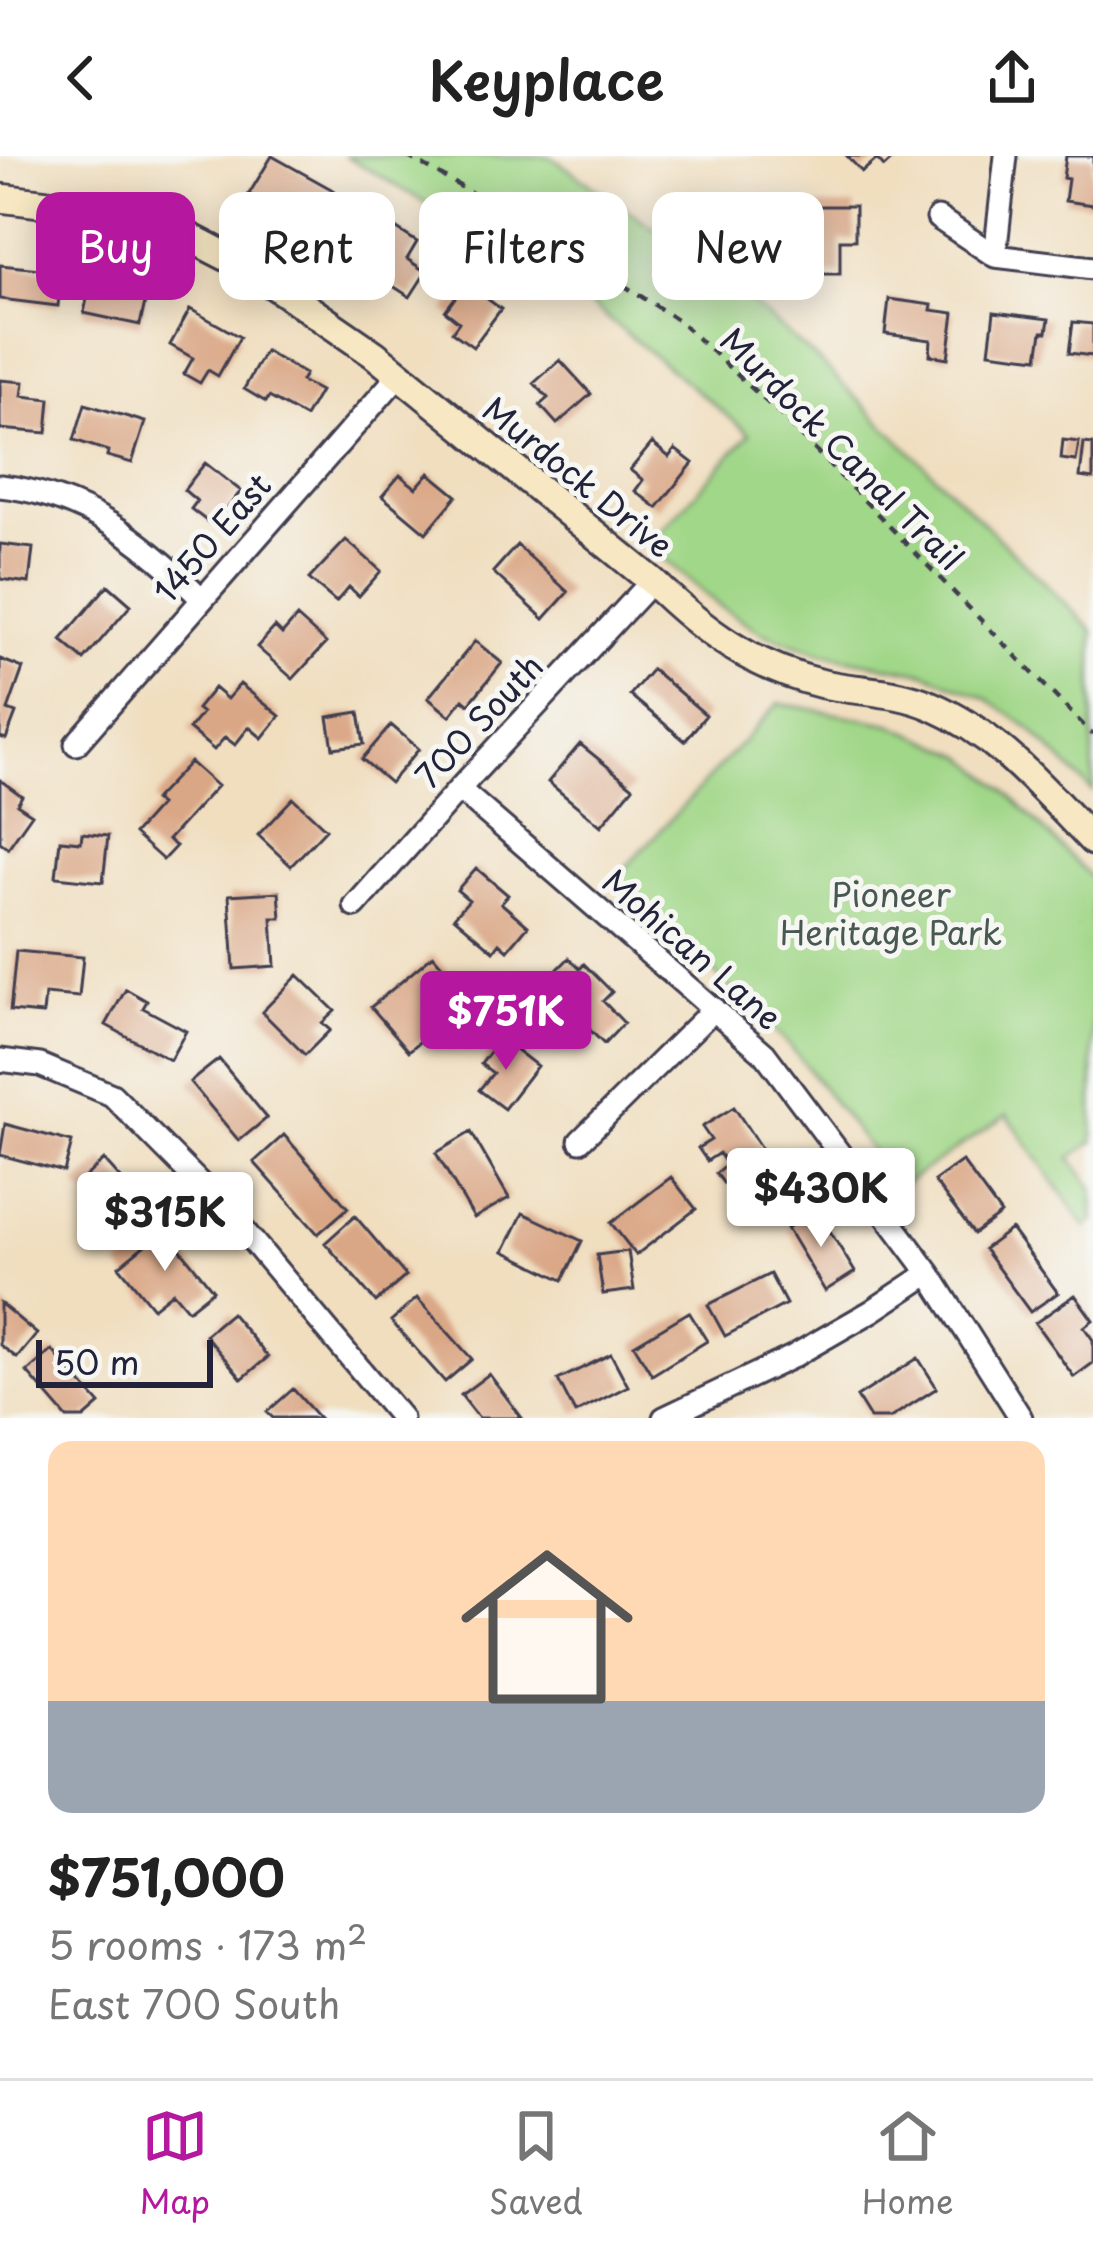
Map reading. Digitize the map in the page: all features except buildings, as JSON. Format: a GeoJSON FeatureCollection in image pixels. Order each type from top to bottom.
{"type":"FeatureCollection","features":[{"type":"Feature","properties":{"kind":"street"},"geometry":{"type":"LineString","coordinates":[[995,256],[1006,156]]}},
{"type":"Feature","properties":{"kind":"street","name":"Murdock Drive"},"geometry":{"type":"LineString","coordinates":[[0,198],[113,212],[183,234],[249,268],[374,354],[722,641],[776,670],[830,686],[907,697],[970,725],[1019,764],[1093,842]]}},
{"type":"Feature","properties":{"kind":"street"},"geometry":{"type":"LineString","coordinates":[[938,218],[995,256],[1093,268]]}},
{"type":"Feature","properties":{"kind":"street","name":"1450 East"},"geometry":{"type":"LineString","coordinates":[[76,744],[398,376]]}},
{"type":"Feature","properties":{"kind":"street"},"geometry":{"type":"LineString","coordinates":[[0,486],[84,507],[174,572],[201,598]]}},
{"type":"Feature","properties":{"kind":"street","name":"700 South"},"geometry":{"type":"LineString","coordinates":[[355,906],[652,581]]}},
{"type":"Feature","properties":{"kind":"street","name":"Mohican Lane"},"geometry":{"type":"LineString","coordinates":[[459,789],[765,1054],[929,1274],[1021,1418]]}},
{"type":"Feature","properties":{"kind":"street"},"geometry":{"type":"LineString","coordinates":[[580,1141],[714,1009]]}},
{"type":"Feature","properties":{"kind":"street"},"geometry":{"type":"LineString","coordinates":[[0,1060],[40,1065],[112,1095],[230,1214],[401,1418]]}},
{"type":"Feature","properties":{"kind":"street"},"geometry":{"type":"LineString","coordinates":[[664,1418],[792,1357],[929,1274]]}},
{"type":"Feature","properties":{"kind":"path","name":"Murdock Canal Trail"},"geometry":{"type":"LineString","coordinates":[[407,156],[547,236],[678,320],[781,415],[1093,735]]}},
{"type":"Feature","properties":{"kind":"green space"},"geometry":{"type":"Polygon","coordinates":[[[346,156],[549,156],[601,192],[419,192],[419,199],[346,156]]]}},
{"type":"Feature","properties":{"kind":"green space"},"geometry":{"type":"Polygon","coordinates":[[[628,211],[652,227],[652,300],[747,300],[819,361],[1093,631],[1093,792],[1028,727],[986,698],[925,673],[822,654],[763,633],[719,606],[648,545],[750,434],[585,300],[628,300],[628,211]]]}},
{"type":"Feature","properties":{"kind":"green space","name":"Pioneer Heritage Park"},"geometry":{"type":"Polygon","coordinates":[[[779,703],[890,724],[965,756],[1093,880],[1093,1142],[1070,1158],[1093,1188],[1093,1222],[1086,1227],[1007,1115],[899,1187],[791,1047],[616,878],[779,703]]]}}]}
